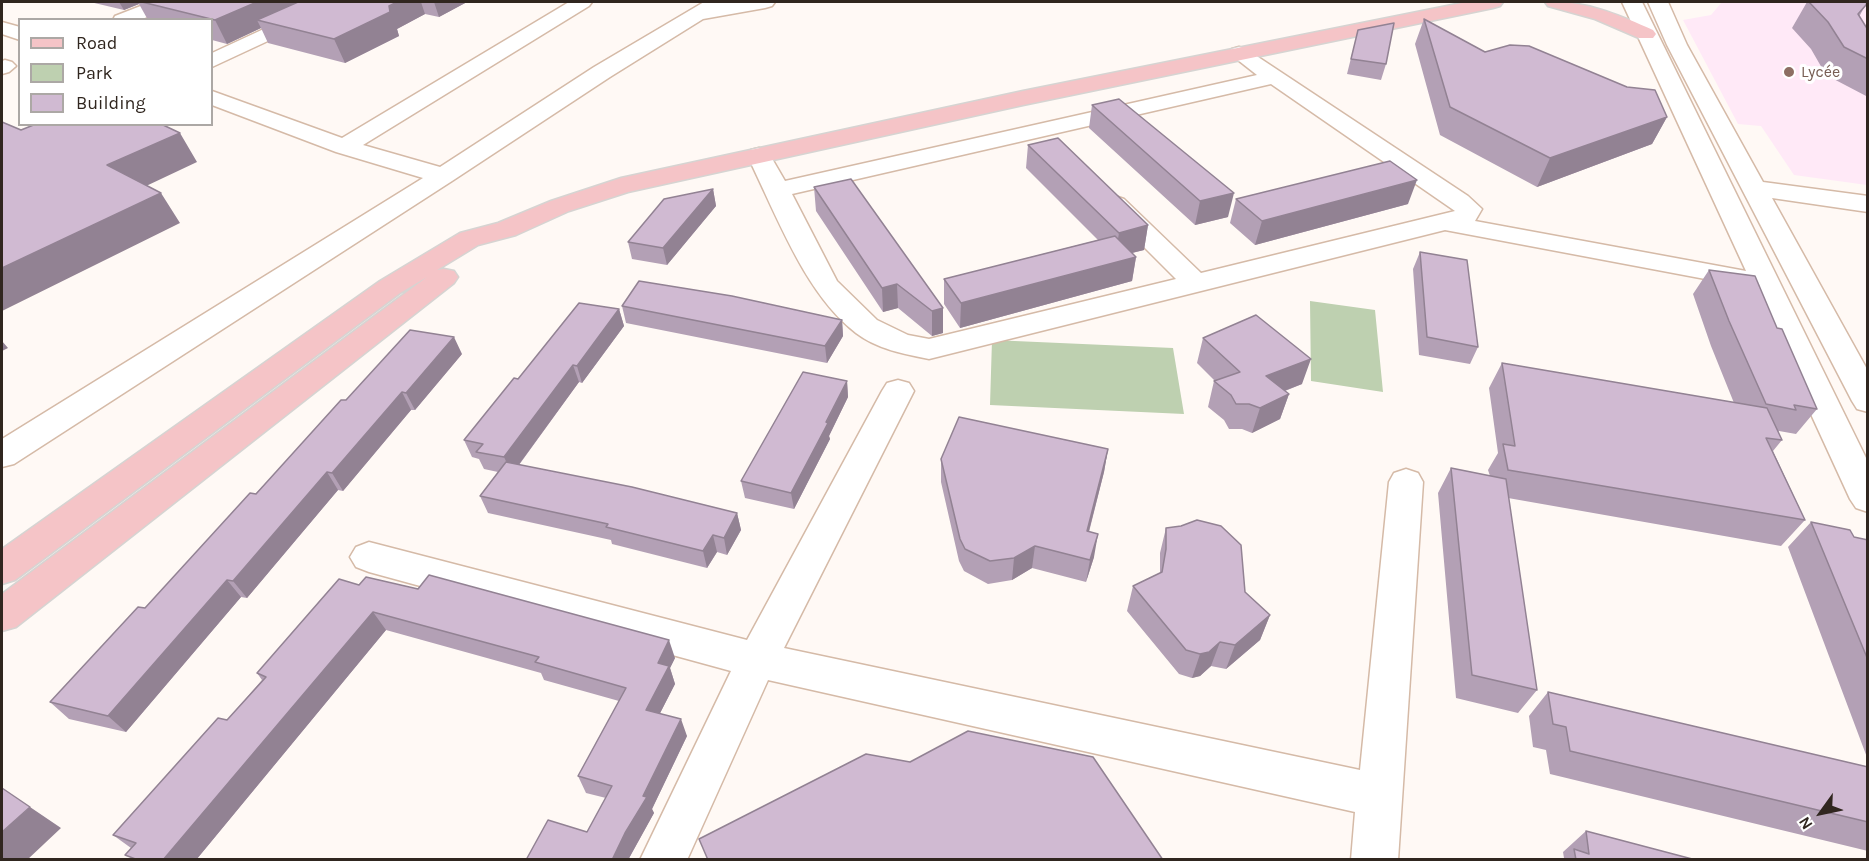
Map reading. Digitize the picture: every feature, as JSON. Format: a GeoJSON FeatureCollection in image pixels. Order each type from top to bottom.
{"type":"FeatureCollection","features":[{"type":"Feature","properties":{"kind":"main road"},"geometry":{"type":"LineString","coordinates":[[2,569],[390,287],[469,239],[507,229],[560,206],[621,186],[1239,53],[1493,2]]}},
{"type":"Feature","properties":{"kind":"main road"},"geometry":{"type":"LineString","coordinates":[[1555,2],[1602,15],[1646,34]]}},
{"type":"Feature","properties":{"kind":"main road"},"geometry":{"type":"LineString","coordinates":[[2,615],[401,307],[493,245],[507,229]]}},
{"type":"Feature","properties":{"kind":"street"},"geometry":{"type":"LineString","coordinates":[[127,18],[166,2]]}},
{"type":"Feature","properties":{"kind":"street"},"geometry":{"type":"LineString","coordinates":[[213,61],[336,2]]}},
{"type":"Feature","properties":{"kind":"street"},"geometry":{"type":"LineString","coordinates":[[345,147],[582,2]]}},
{"type":"Feature","properties":{"kind":"street"},"geometry":{"type":"LineString","coordinates":[[2,455],[443,176],[602,72],[707,8],[765,2]]}},
{"type":"Feature","properties":{"kind":"street"},"geometry":{"type":"LineString","coordinates":[[1632,2],[1868,499]]}},
{"type":"Feature","properties":{"kind":"street"},"geometry":{"type":"LineString","coordinates":[[1658,2],[1677,45],[1868,401]]}},
{"type":"Feature","properties":{"kind":"street"},"geometry":{"type":"LineString","coordinates":[[2,28],[18,33]]}},
{"type":"Feature","properties":{"kind":"street"},"geometry":{"type":"LineString","coordinates":[[759,155],[825,285],[867,327],[900,344],[928,349],[1462,218],[1468,214],[1469,209],[1239,53]]}},
{"type":"Feature","properties":{"kind":"street"},"geometry":{"type":"LineString","coordinates":[[777,190],[1049,138],[1275,77]]}},
{"type":"Feature","properties":{"kind":"street"},"geometry":{"type":"LineString","coordinates":[[213,98],[345,147],[443,176]]}},
{"type":"Feature","properties":{"kind":"street"},"geometry":{"type":"LineString","coordinates":[[1098,186],[1195,283]]}},
{"type":"Feature","properties":{"kind":"street"},"geometry":{"type":"LineString","coordinates":[[1754,188],[1868,204]]}},
{"type":"Feature","properties":{"kind":"street"},"geometry":{"type":"LineString","coordinates":[[1444,222],[1764,283]]}},
{"type":"Feature","properties":{"kind":"street"},"geometry":{"type":"LineString","coordinates":[[663,860],[757,660],[898,391]]}},
{"type":"Feature","properties":{"kind":"street"},"geometry":{"type":"LineString","coordinates":[[1374,860],[1406,482]]}},
{"type":"Feature","properties":{"kind":"street"},"geometry":{"type":"LineString","coordinates":[[369,557],[757,660],[1379,796]]}},
{"type":"Feature","properties":{"kind":"shaded area","name":"Lycée"},"geometry":{"type":"Polygon","coordinates":[[[1722,2],[1867,2],[1867,185],[1794,175],[1761,126],[1738,124],[1683,20],[1711,15],[1722,2]]]}},
{"type":"Feature","properties":{"kind":"green space"},"geometry":{"type":"Polygon","coordinates":[[[1310,301],[1375,310],[1383,392],[1311,381],[1310,301]]]}},
{"type":"Feature","properties":{"kind":"green space"},"geometry":{"type":"Polygon","coordinates":[[[992,340],[1173,348],[1184,414],[990,405],[992,340]]]}},
{"type":"Feature","properties":{"kind":"building"},"geometry":{"type":"Polygon","coordinates":[[[142,2],[257,2],[215,20],[142,2]]]}},
{"type":"Feature","properties":{"kind":"building"},"geometry":{"type":"Polygon","coordinates":[[[298,2],[397,2],[389,6],[390,12],[334,39],[257,20],[298,2]]]}},
{"type":"Feature","properties":{"kind":"building"},"geometry":{"type":"Polygon","coordinates":[[[1809,2],[1867,2],[1858,14],[1868,30],[1868,59],[1844,47],[1828,22],[1809,2]]]}},
{"type":"Feature","properties":{"kind":"building"},"geometry":{"type":"Polygon","coordinates":[[[1424,19],[1485,52],[1510,45],[1529,46],[1627,87],[1655,90],[1667,117],[1550,158],[1450,107],[1424,19]]]}},
{"type":"Feature","properties":{"kind":"building"},"geometry":{"type":"Polygon","coordinates":[[[1394,23],[1386,64],[1351,59],[1358,30],[1394,23]]]}},
{"type":"Feature","properties":{"kind":"building"},"geometry":{"type":"Polygon","coordinates":[[[1119,99],[1234,193],[1200,201],[1092,105],[1119,99]]]}},
{"type":"Feature","properties":{"kind":"building"},"geometry":{"type":"Polygon","coordinates":[[[2,122],[21,130],[31,126],[165,126],[180,133],[107,165],[161,193],[2,268],[2,122]]]}},
{"type":"Feature","properties":{"kind":"building"},"geometry":{"type":"Polygon","coordinates":[[[1058,138],[1148,225],[1119,233],[1028,145],[1058,138]]]}},
{"type":"Feature","properties":{"kind":"building"},"geometry":{"type":"Polygon","coordinates":[[[1390,161],[1417,180],[1262,221],[1236,199],[1390,161]]]}},
{"type":"Feature","properties":{"kind":"building"},"geometry":{"type":"Polygon","coordinates":[[[851,179],[943,308],[932,311],[897,284],[882,288],[814,187],[851,179]]]}},
{"type":"Feature","properties":{"kind":"building"},"geometry":{"type":"Polygon","coordinates":[[[713,189],[663,248],[628,242],[664,199],[713,189]]]}},
{"type":"Feature","properties":{"kind":"building"},"geometry":{"type":"Polygon","coordinates":[[[1115,236],[1136,257],[961,303],[944,279],[1115,236]]]}},
{"type":"Feature","properties":{"kind":"building"},"geometry":{"type":"Polygon","coordinates":[[[1420,252],[1467,260],[1478,347],[1427,337],[1420,252]]]}},
{"type":"Feature","properties":{"kind":"building"},"geometry":{"type":"Polygon","coordinates":[[[1709,270],[1755,276],[1777,328],[1782,329],[1817,409],[1794,405],[1796,410],[1766,404],[1709,270]]]}},
{"type":"Feature","properties":{"kind":"building"},"geometry":{"type":"Polygon","coordinates":[[[639,281],[732,296],[842,320],[825,346],[622,306],[639,281]]]}},
{"type":"Feature","properties":{"kind":"building"},"geometry":{"type":"Polygon","coordinates":[[[579,303],[619,309],[577,366],[573,365],[504,457],[476,452],[483,444],[464,440],[514,378],[518,379],[579,303]]]}},
{"type":"Feature","properties":{"kind":"building"},"geometry":{"type":"Polygon","coordinates":[[[1256,315],[1311,359],[1266,376],[1289,394],[1260,408],[1249,404],[1236,404],[1231,395],[1214,381],[1240,372],[1203,338],[1256,315]]]}},
{"type":"Feature","properties":{"kind":"building"},"geometry":{"type":"Polygon","coordinates":[[[410,330],[454,337],[406,393],[402,392],[332,473],[327,472],[233,581],[227,580],[108,716],[50,702],[138,607],[145,608],[250,493],[256,494],[341,400],[346,400],[410,330]]]}},
{"type":"Feature","properties":{"kind":"building"},"geometry":{"type":"Polygon","coordinates":[[[1502,363],[1767,408],[1782,440],[1766,438],[1805,520],[1508,470],[1503,444],[1515,446],[1502,363]]]}},
{"type":"Feature","properties":{"kind":"building"},"geometry":{"type":"Polygon","coordinates":[[[803,372],[847,381],[791,493],[741,481],[803,372]]]}},
{"type":"Feature","properties":{"kind":"building"},"geometry":{"type":"Polygon","coordinates":[[[959,417],[1108,449],[1087,531],[1098,534],[1090,560],[1035,546],[1014,558],[990,561],[965,549],[960,539],[941,459],[959,417]]]}},
{"type":"Feature","properties":{"kind":"building"},"geometry":{"type":"Polygon","coordinates":[[[506,462],[632,487],[737,513],[724,538],[713,535],[703,551],[606,527],[608,524],[480,496],[506,462]]]}},
{"type":"Feature","properties":{"kind":"building"},"geometry":{"type":"Polygon","coordinates":[[[1451,468],[1506,479],[1537,690],[1472,675],[1451,468]]]}},
{"type":"Feature","properties":{"kind":"building"},"geometry":{"type":"Polygon","coordinates":[[[1197,520],[1221,526],[1241,545],[1245,592],[1270,615],[1235,645],[1220,642],[1209,652],[1200,654],[1186,650],[1133,586],[1162,572],[1166,549],[1166,528],[1181,526],[1197,520]]]}},
{"type":"Feature","properties":{"kind":"building"},"geometry":{"type":"Polygon","coordinates":[[[1811,522],[1850,530],[1854,537],[1868,540],[1868,660],[1811,522]]]}},
{"type":"Feature","properties":{"kind":"building"},"geometry":{"type":"Polygon","coordinates":[[[429,575],[669,640],[658,663],[669,666],[646,710],[681,719],[643,796],[647,797],[612,860],[526,860],[548,820],[587,832],[612,786],[578,776],[626,688],[535,662],[539,657],[373,612],[163,860],[138,860],[125,855],[136,843],[113,835],[218,718],[227,720],[266,677],[257,673],[339,579],[359,585],[366,577],[418,589],[429,575]]]}},
{"type":"Feature","properties":{"kind":"building"},"geometry":{"type":"Polygon","coordinates":[[[1548,692],[1868,767],[1868,822],[1570,751],[1566,727],[1553,724],[1548,692]]]}},
{"type":"Feature","properties":{"kind":"building"},"geometry":{"type":"Polygon","coordinates":[[[968,731],[1093,757],[1163,860],[708,860],[699,839],[866,754],[910,762],[968,731]]]}},
{"type":"Feature","properties":{"kind":"building"},"geometry":{"type":"Polygon","coordinates":[[[2,788],[30,807],[2,832],[2,788]]]}},
{"type":"Feature","properties":{"kind":"building"},"geometry":{"type":"Polygon","coordinates":[[[1586,831],[1696,860],[1576,860],[1574,849],[1589,854],[1586,831]]]}},
{"type":"Feature","properties":{"kind":"place","name":"Lycée"},"geometry":{"type":"Point","coordinates":[1789,72]}}]}
